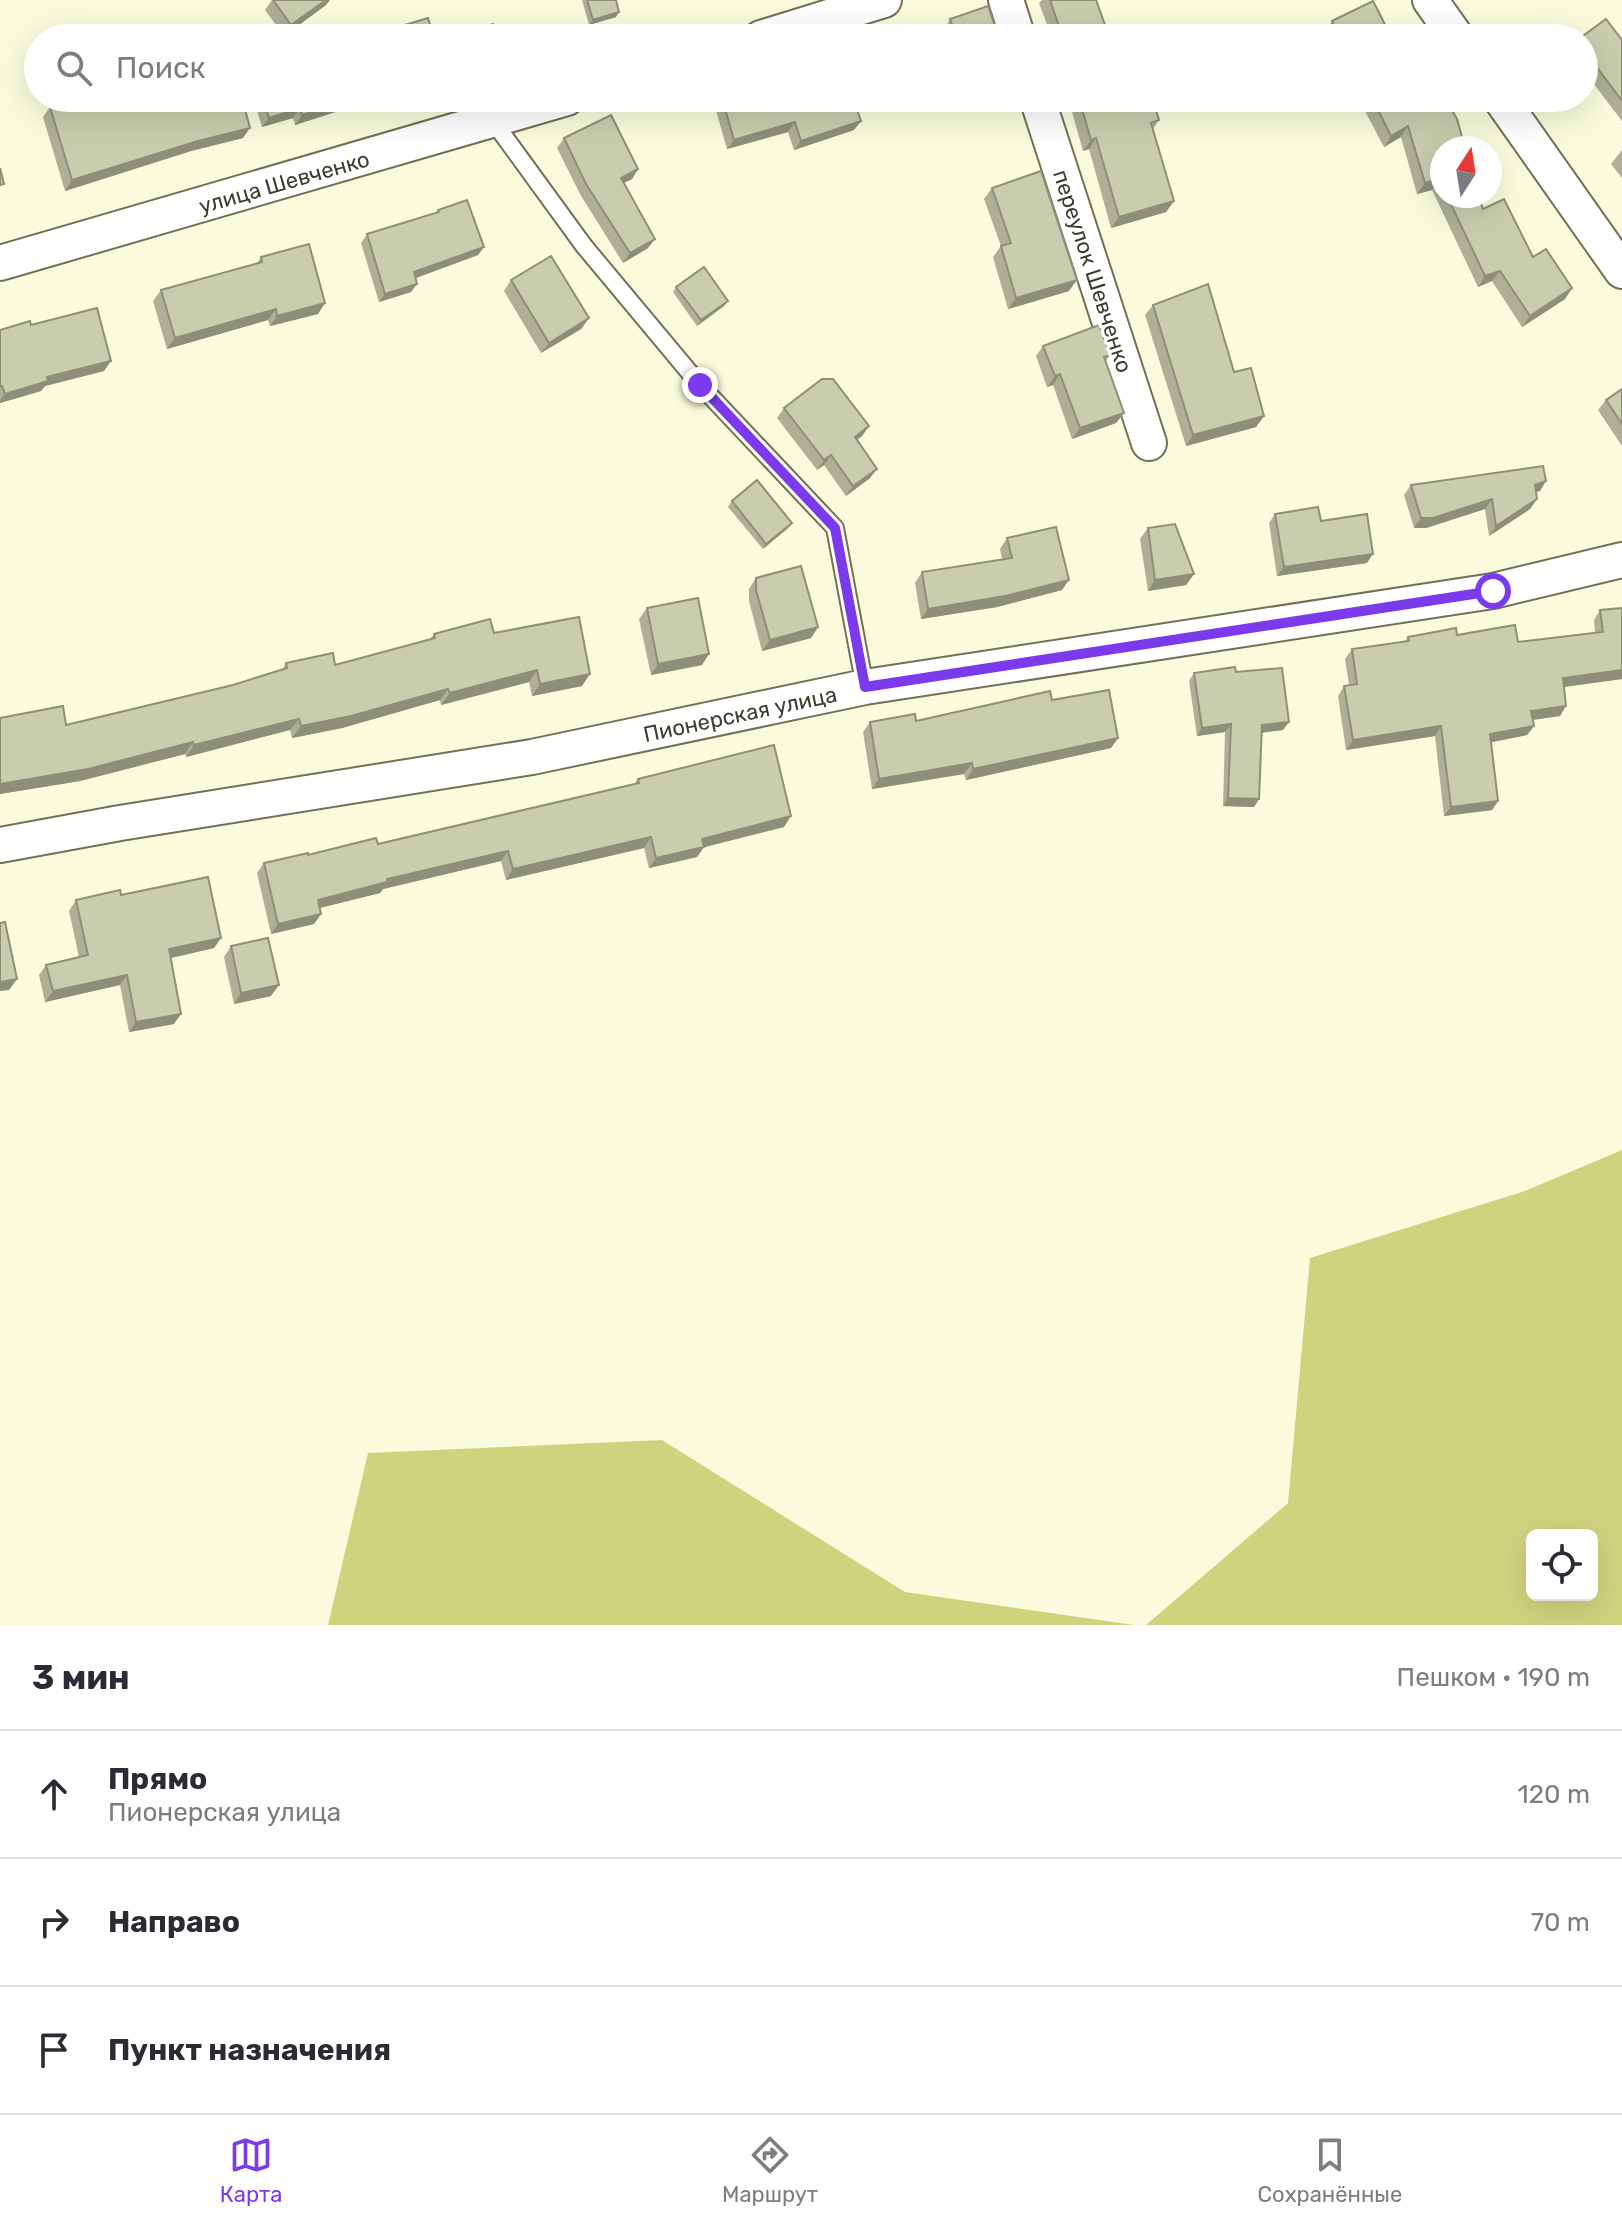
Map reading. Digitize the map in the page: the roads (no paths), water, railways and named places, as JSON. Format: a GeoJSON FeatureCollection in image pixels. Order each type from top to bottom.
{"type":"FeatureCollection","features":[{"type":"Feature","properties":{"kind":"street"},"geometry":{"type":"LineString","coordinates":[[806,24],[884,0]]}},
{"type":"Feature","properties":{"kind":"street"},"geometry":{"type":"LineString","coordinates":[[1006,0],[1014,24]]}},
{"type":"Feature","properties":{"kind":"street"},"geometry":{"type":"LineString","coordinates":[[1430,0],[1447,24]]}},
{"type":"Feature","properties":{"kind":"street","name":"улица Шевченко"},"geometry":{"type":"LineString","coordinates":[[0,263],[522,112]]}},
{"type":"Feature","properties":{"kind":"street","name":"переулок Шевченко"},"geometry":{"type":"LineString","coordinates":[[1042,112],[1149,443]]}},
{"type":"Feature","properties":{"kind":"street"},"geometry":{"type":"LineString","coordinates":[[1510,112],[1622,271]]}},
{"type":"Feature","properties":{"kind":"street","name":"Пионерская улица"},"geometry":{"type":"LineString","coordinates":[[0,845],[532,757],[865,687],[1493,591],[1622,560]]}},
{"type":"Feature","properties":{"kind":"lane"},"geometry":{"type":"LineString","coordinates":[[493,121],[584,246],[690,373],[835,528],[865,687]]}}]}
